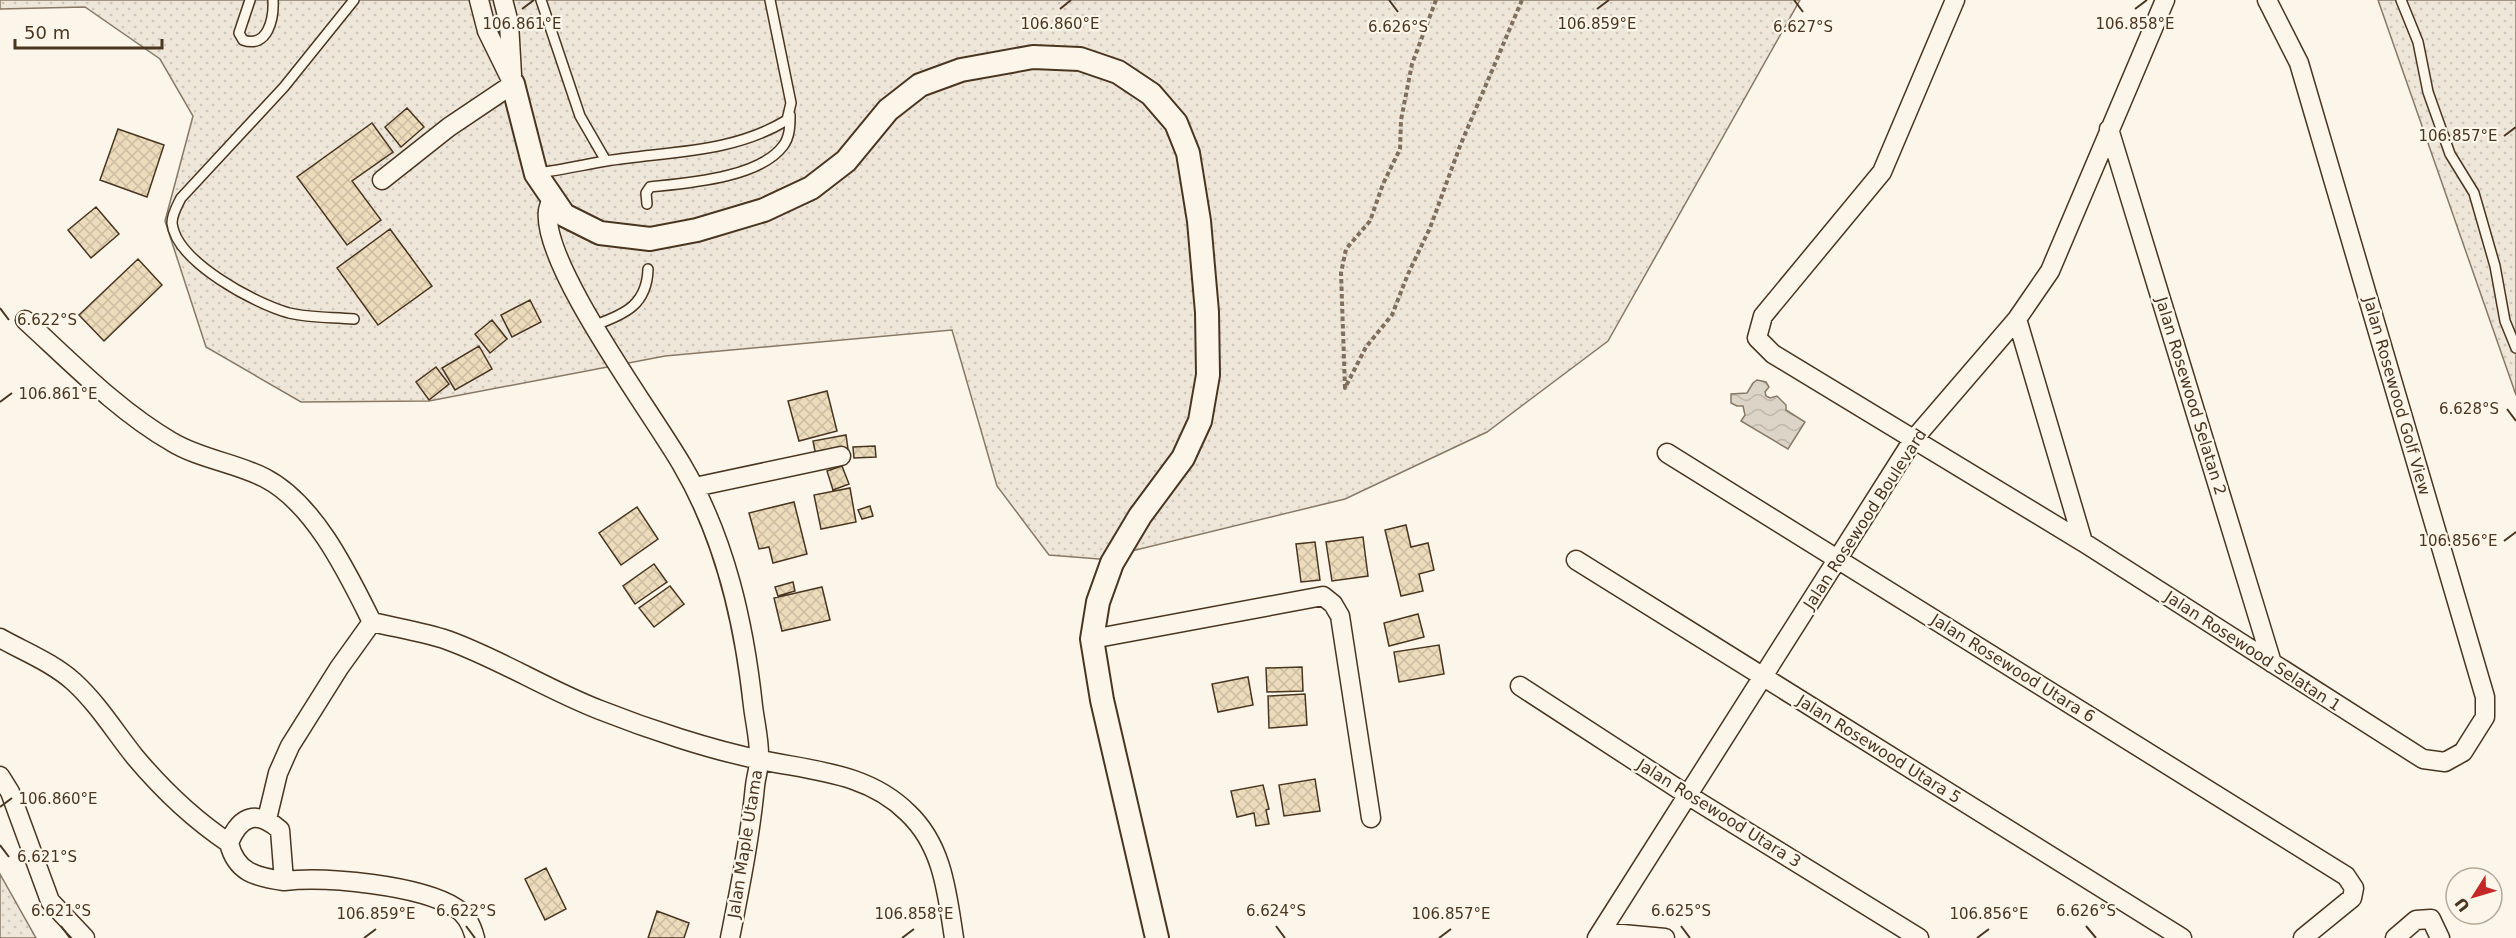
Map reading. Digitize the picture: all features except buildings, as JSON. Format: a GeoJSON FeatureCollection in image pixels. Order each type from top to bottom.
{"type":"FeatureCollection","features":[{"type":"Feature","properties":{"kind":"street"},"geometry":{"type":"LineString","coordinates":[[479,0],[487,31],[513,84]]}},
{"type":"Feature","properties":{"kind":"street"},"geometry":{"type":"LineString","coordinates":[[502,0],[509,23],[513,84],[536,174],[564,215],[600,233],[650,239],[697,230],[764,210],[811,188],[846,161],[888,110],[920,85],[961,70],[1033,57],[1080,59],[1118,72],[1151,94],[1176,123],[1188,153],[1199,221],[1207,312],[1208,375],[1200,421],[1183,458],[1140,516],[1112,563],[1098,602],[1092,639],[1102,700],[1157,938]]}},
{"type":"Feature","properties":{"kind":"street"},"geometry":{"type":"LineString","coordinates":[[1913,440],[1773,354],[1757,338],[1763,316],[1882,172],[1955,0]]}},
{"type":"Feature","properties":{"kind":"street","name":"Jalan Rosewood Boulevard"},"geometry":{"type":"LineString","coordinates":[[1599,935],[1913,440],[2016,319],[2050,271],[2165,0]]}},
{"type":"Feature","properties":{"kind":"street","name":"Jalan Rosewood Golf View"},"geometry":{"type":"LineString","coordinates":[[2267,0],[2299,63],[2485,697],[2485,717],[2463,752],[2445,762],[2423,759]]}},
{"type":"Feature","properties":{"kind":"street"},"geometry":{"type":"LineString","coordinates":[[382,180],[449,127],[513,84]]}},
{"type":"Feature","properties":{"kind":"street","name":"Jalan Rosewood Selatan 2"},"geometry":{"type":"LineString","coordinates":[[2109,129],[2272,663]]}},
{"type":"Feature","properties":{"kind":"street"},"geometry":{"type":"LineString","coordinates":[[25,320],[150,428],[174,444],[264,477],[282,488],[299,503],[316,526],[352,584],[372,622],[446,640],[502,663],[600,710],[648,727],[759,760],[748,652],[728,571],[695,487],[566,276],[552,237],[548,209],[553,198]]}},
{"type":"Feature","properties":{"kind":"street"},"geometry":{"type":"LineString","coordinates":[[2016,319],[2083,542]]}},
{"type":"Feature","properties":{"kind":"street","name":"Jalan Rosewood Selatan 1"},"geometry":{"type":"LineString","coordinates":[[1913,440],[2083,542],[2423,759]]}},
{"type":"Feature","properties":{"kind":"street","name":"Jalan Rosewood Utara 6"},"geometry":{"type":"LineString","coordinates":[[1667,453],[2346,876],[2355,888],[2352,898],[2303,938]]}},
{"type":"Feature","properties":{"kind":"street"},"geometry":{"type":"LineString","coordinates":[[695,487],[841,456]]}},
{"type":"Feature","properties":{"kind":"street","name":"Jalan Rosewood Utara 5"},"geometry":{"type":"LineString","coordinates":[[1576,560],[2182,938]]}},
{"type":"Feature","properties":{"kind":"street"},"geometry":{"type":"LineString","coordinates":[[1092,639],[1323,596],[1333,604],[1341,616],[1371,818]]}},
{"type":"Feature","properties":{"kind":"street"},"geometry":{"type":"LineString","coordinates":[[267,819],[278,773],[290,746],[339,668],[372,622]]}},
{"type":"Feature","properties":{"kind":"street"},"geometry":{"type":"LineString","coordinates":[[0,638],[52,666],[74,682],[135,757],[203,826],[228,843],[233,860],[247,871],[284,881],[298,879],[368,885],[436,899],[457,908],[468,919],[475,938]]}},
{"type":"Feature","properties":{"kind":"street","name":"Jalan Rosewood Utara 3"},"geometry":{"type":"LineString","coordinates":[[1520,686],[1689,796],[1919,938]]}},
{"type":"Feature","properties":{"kind":"street","name":"Jalan Maple Utama"},"geometry":{"type":"LineString","coordinates":[[730,938],[751,832],[759,760],[830,771],[873,786],[908,812],[929,838],[945,879],[954,938]]}},
{"type":"Feature","properties":{"kind":"street"},"geometry":{"type":"LineString","coordinates":[[0,776],[9,792],[50,901],[85,938]]}},
{"type":"Feature","properties":{"kind":"street"},"geometry":{"type":"LineString","coordinates":[[228,843],[235,827],[249,818],[267,819],[280,830],[284,881]]}},
{"type":"Feature","properties":{"kind":"street"},"geometry":{"type":"LineString","coordinates":[[2395,938],[2416,920],[2431,919],[2440,938]]}},
{"type":"Feature","properties":{"kind":"street"},"geometry":{"type":"LineString","coordinates":[[1599,935],[1665,938]]}},
{"type":"Feature","properties":{"kind":"lane"},"geometry":{"type":"LineString","coordinates":[[250,0],[239,33],[243,40],[249,42],[263,36],[269,30],[274,13],[273,0]]}},
{"type":"Feature","properties":{"kind":"lane"},"geometry":{"type":"LineString","coordinates":[[354,0],[284,87],[181,198],[172,221],[177,238],[189,253],[244,296],[290,313],[354,319]]}},
{"type":"Feature","properties":{"kind":"lane"},"geometry":{"type":"LineString","coordinates":[[542,0],[580,116],[606,161]]}},
{"type":"Feature","properties":{"kind":"lane"},"geometry":{"type":"LineString","coordinates":[[648,204],[646,193],[650,187],[698,182],[741,171],[766,161],[783,146],[790,131],[791,103],[770,0]]}},
{"type":"Feature","properties":{"kind":"lane"},"geometry":{"type":"LineString","coordinates":[[2401,0],[2418,42],[2428,92],[2450,154],[2474,193],[2495,266],[2505,321],[2516,348]]}},
{"type":"Feature","properties":{"kind":"lane"},"geometry":{"type":"LineString","coordinates":[[536,174],[606,161],[709,149],[748,140],[787,120],[791,103]]}},
{"type":"Feature","properties":{"kind":"lane"},"geometry":{"type":"LineString","coordinates":[[595,325],[618,317],[635,305],[648,285],[648,268]]}},
{"type":"Feature","properties":{"kind":"path"},"geometry":{"type":"LineString","coordinates":[[1436,0],[1412,64],[1401,120],[1400,149],[1383,184],[1370,221],[1346,249],[1341,273],[1344,388],[1366,347],[1392,315],[1430,228],[1460,146],[1522,0]]}},
{"type":"Feature","properties":{"kind":"shaded area"},"geometry":{"type":"Polygon","coordinates":[[[0,0],[1800,0],[1608,341],[1487,432],[1345,499],[1099,559],[1049,555],[997,486],[952,330],[665,356],[429,401],[301,402],[206,347],[165,221],[193,116],[160,59],[85,7],[0,9],[0,0]]]}},
{"type":"Feature","properties":{"kind":"shaded area"},"geometry":{"type":"Polygon","coordinates":[[[2378,0],[2516,0],[2516,395],[2378,0]]]}},
{"type":"Feature","properties":{"kind":"shaded area"},"geometry":{"type":"Polygon","coordinates":[[[0,874],[36,938],[0,938],[0,874]]]}},
{"type":"Feature","properties":{"kind":"water"},"geometry":{"type":"Polygon","coordinates":[[[1757,380],[1766,382],[1769,387],[1765,392],[1766,396],[1770,398],[1777,396],[1786,405],[1786,410],[1805,422],[1788,449],[1741,421],[1745,415],[1743,406],[1731,403],[1731,394],[1747,393],[1757,380]]]}}]}
